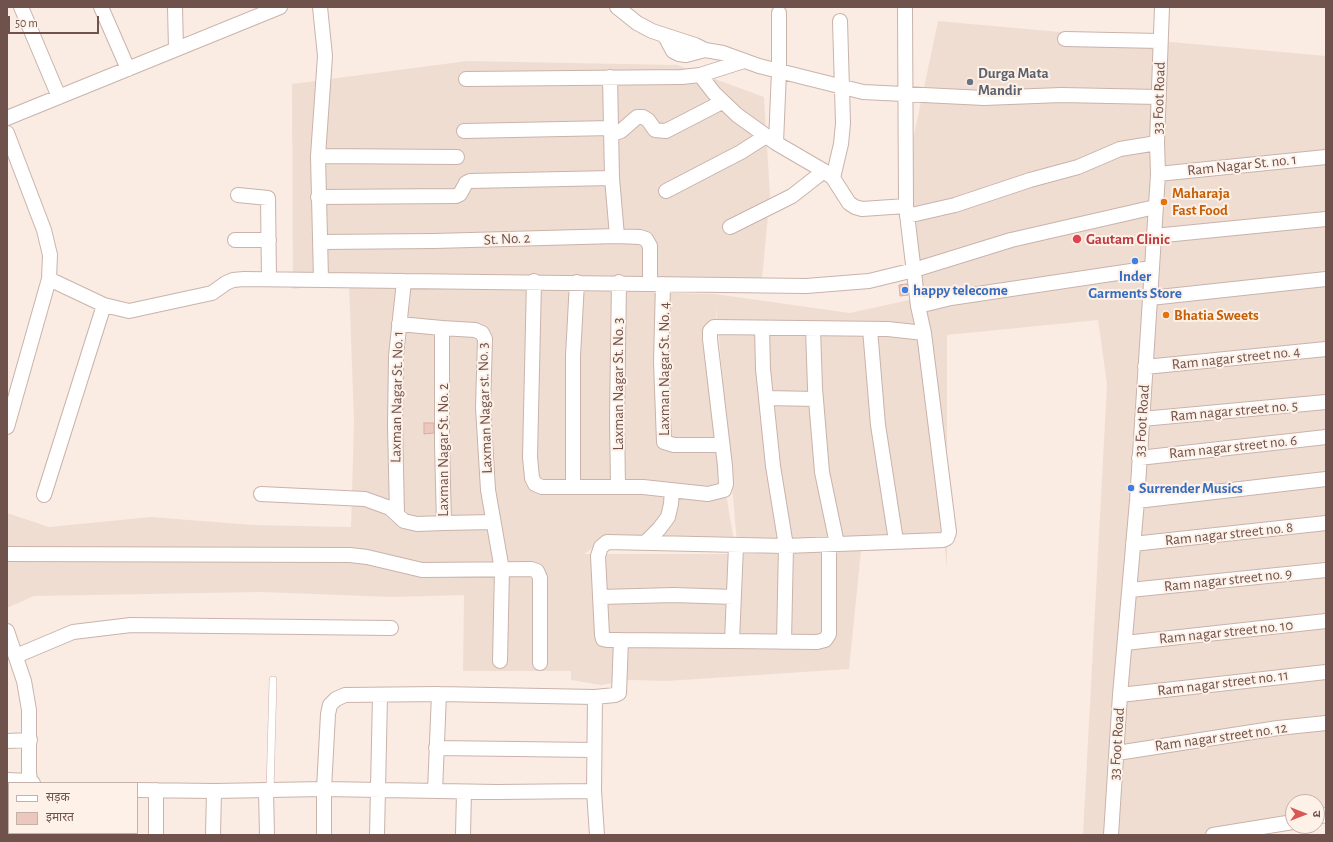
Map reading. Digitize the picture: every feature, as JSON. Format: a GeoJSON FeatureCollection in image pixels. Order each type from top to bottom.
{"type":"FeatureCollection","features":[{"type":"Feature","properties":{"kind":"street"},"geometry":{"type":"LineString","coordinates":[[21,7],[58,97]]}},
{"type":"Feature","properties":{"kind":"street"},"geometry":{"type":"LineString","coordinates":[[101,7],[128,69]]}},
{"type":"Feature","properties":{"kind":"street"},"geometry":{"type":"LineString","coordinates":[[175,7],[176,49]]}},
{"type":"Feature","properties":{"kind":"street"},"geometry":{"type":"LineString","coordinates":[[7,118],[280,7]]}},
{"type":"Feature","properties":{"kind":"street"},"geometry":{"type":"LineString","coordinates":[[320,7],[325,56],[318,156],[321,279]]}},
{"type":"Feature","properties":{"kind":"street"},"geometry":{"type":"LineString","coordinates":[[617,7],[637,24],[665,36],[705,50],[723,53],[779,71],[863,92],[984,98],[1061,95],[1159,97]]}},
{"type":"Feature","properties":{"kind":"street"},"geometry":{"type":"LineString","coordinates":[[813,329],[816,399],[822,472],[833,544],[829,634],[825,640],[817,642],[784,642],[603,639],[598,556],[601,547],[608,542],[786,546],[833,544],[896,541],[943,540],[947,538],[949,532],[924,333],[918,306],[906,211],[905,7]]}},
{"type":"Feature","properties":{"kind":"street","name":"33 Foot Road"},"geometry":{"type":"LineString","coordinates":[[1108,834],[1117,753],[1120,695],[1137,500],[1158,174],[1157,143],[1162,7]]}},
{"type":"Feature","properties":{"kind":"street"},"geometry":{"type":"LineString","coordinates":[[771,140],[779,71],[779,13]]}},
{"type":"Feature","properties":{"kind":"street"},"geometry":{"type":"LineString","coordinates":[[730,227],[792,196],[828,174],[841,144],[842,87],[840,21]]}},
{"type":"Feature","properties":{"kind":"street"},"geometry":{"type":"LineString","coordinates":[[665,36],[673,50],[679,54],[686,55],[705,50]]}},
{"type":"Feature","properties":{"kind":"street"},"geometry":{"type":"LineString","coordinates":[[1065,39],[1160,41]]}},
{"type":"Feature","properties":{"kind":"street"},"geometry":{"type":"LineString","coordinates":[[682,77],[686,55]]}},
{"type":"Feature","properties":{"kind":"street"},"geometry":{"type":"LineString","coordinates":[[466,79],[682,77],[700,75],[744,61]]}},
{"type":"Feature","properties":{"kind":"street"},"geometry":{"type":"LineString","coordinates":[[700,75],[722,102],[771,140],[828,174],[849,203],[854,207],[862,209],[906,211],[955,205],[1030,180],[1078,167],[1120,149],[1157,143]]}},
{"type":"Feature","properties":{"kind":"street"},"geometry":{"type":"LineString","coordinates":[[610,77],[612,178],[617,236]]}},
{"type":"Feature","properties":{"kind":"street"},"geometry":{"type":"LineString","coordinates":[[464,131],[621,131],[637,117],[643,117],[648,120],[655,130],[666,131],[722,102]]}},
{"type":"Feature","properties":{"kind":"street"},"geometry":{"type":"LineString","coordinates":[[7,133],[44,230],[50,255],[49,279],[7,427]]}},
{"type":"Feature","properties":{"kind":"street"},"geometry":{"type":"LineString","coordinates":[[666,190],[741,152],[771,140]]}},
{"type":"Feature","properties":{"kind":"street"},"geometry":{"type":"LineString","coordinates":[[318,156],[457,157]]}},
{"type":"Feature","properties":{"kind":"street","name":"Ram Nagar St. no. 1"},"geometry":{"type":"LineString","coordinates":[[1158,174],[1326,157]]}},
{"type":"Feature","properties":{"kind":"street"},"geometry":{"type":"LineString","coordinates":[[318,197],[456,196],[460,194],[466,182],[470,181],[612,178]]}},
{"type":"Feature","properties":{"kind":"street"},"geometry":{"type":"LineString","coordinates":[[238,195],[268,198],[269,279]]}},
{"type":"Feature","properties":{"kind":"street"},"geometry":{"type":"LineString","coordinates":[[49,279],[104,305],[129,311],[212,293],[233,280],[321,279],[404,281],[534,281],[806,286],[869,281],[914,270],[1011,240],[1155,207]]}},
{"type":"Feature","properties":{"kind":"street"},"geometry":{"type":"LineString","coordinates":[[1154,236],[1326,219]]}},
{"type":"Feature","properties":{"kind":"street","name":"St. No. 2"},"geometry":{"type":"LineString","coordinates":[[321,242],[434,241],[617,236],[640,237],[649,242],[657,284]]}},
{"type":"Feature","properties":{"kind":"street"},"geometry":{"type":"LineString","coordinates":[[235,240],[269,240]]}},
{"type":"Feature","properties":{"kind":"street"},"geometry":{"type":"LineString","coordinates":[[918,306],[951,298],[1151,268]]}},
{"type":"Feature","properties":{"kind":"street"},"geometry":{"type":"LineString","coordinates":[[1150,298],[1326,279]]}},
{"type":"Feature","properties":{"kind":"street","name":"Laxman Nagar St. No. 1"},"geometry":{"type":"LineString","coordinates":[[397,514],[395,424],[399,324],[404,281]]}},
{"type":"Feature","properties":{"kind":"street"},"geometry":{"type":"LineString","coordinates":[[534,281],[530,457],[532,478],[535,484],[542,487],[643,487],[708,494],[724,490],[726,484],[711,362],[710,331],[714,327],[888,329],[924,333]]}},
{"type":"Feature","properties":{"kind":"street"},"geometry":{"type":"LineString","coordinates":[[574,486],[573,356],[577,282]]}},
{"type":"Feature","properties":{"kind":"street","name":"Laxman Nagar St. No. 3"},"geometry":{"type":"LineString","coordinates":[[618,486],[617,420],[619,282]]}},
{"type":"Feature","properties":{"kind":"street","name":"Laxman Nagar St. No. 4"},"geometry":{"type":"LineString","coordinates":[[657,284],[664,442],[674,445],[722,445]]}},
{"type":"Feature","properties":{"kind":"street"},"geometry":{"type":"LineString","coordinates":[[44,495],[104,305]]}},
{"type":"Feature","properties":{"kind":"street"},"geometry":{"type":"LineString","coordinates":[[399,324],[442,328]]}},
{"type":"Feature","properties":{"kind":"street","name":"Laxman Nagar st. No. 3"},"geometry":{"type":"LineString","coordinates":[[442,328],[475,330],[482,333],[485,339],[483,407],[488,490],[502,570],[500,661]]}},
{"type":"Feature","properties":{"kind":"street","name":"Laxman Nagar St. No. 2"},"geometry":{"type":"LineString","coordinates":[[261,494],[365,499],[390,508],[404,521],[417,524],[444,523],[442,328]]}},
{"type":"Feature","properties":{"kind":"street"},"geometry":{"type":"LineString","coordinates":[[762,328],[766,398],[773,466],[786,546],[784,642]]}},
{"type":"Feature","properties":{"kind":"street"},"geometry":{"type":"LineString","coordinates":[[870,329],[878,424],[896,541]]}},
{"type":"Feature","properties":{"kind":"street","name":"Ram nagar street no. 4"},"geometry":{"type":"LineString","coordinates":[[1145,367],[1326,349]]}},
{"type":"Feature","properties":{"kind":"street"},"geometry":{"type":"LineString","coordinates":[[766,398],[816,399]]}},
{"type":"Feature","properties":{"kind":"street","name":"Ram nagar street no. 5"},"geometry":{"type":"LineString","coordinates":[[1142,419],[1326,402]]}},
{"type":"Feature","properties":{"kind":"street","name":"Ram nagar street no. 6"},"geometry":{"type":"LineString","coordinates":[[1139,458],[1326,437]]}},
{"type":"Feature","properties":{"kind":"street"},"geometry":{"type":"LineString","coordinates":[[1137,500],[1326,480]]}},
{"type":"Feature","properties":{"kind":"street"},"geometry":{"type":"LineString","coordinates":[[645,543],[659,529],[668,517],[672,490]]}},
{"type":"Feature","properties":{"kind":"street"},"geometry":{"type":"LineString","coordinates":[[444,523],[493,522]]}},
{"type":"Feature","properties":{"kind":"street","name":"Ram nagar street no. 8"},"geometry":{"type":"LineString","coordinates":[[1133,544],[1326,523]]}},
{"type":"Feature","properties":{"kind":"street"},"geometry":{"type":"LineString","coordinates":[[732,641],[736,546]]}},
{"type":"Feature","properties":{"kind":"street"},"geometry":{"type":"LineString","coordinates":[[7,554],[350,555],[367,557],[422,570],[531,569],[538,571],[540,578],[540,663]]}},
{"type":"Feature","properties":{"kind":"street","name":"Ram nagar street no. 9"},"geometry":{"type":"LineString","coordinates":[[1130,590],[1326,570]]}},
{"type":"Feature","properties":{"kind":"street"},"geometry":{"type":"LineString","coordinates":[[600,598],[674,595],[734,597]]}},
{"type":"Feature","properties":{"kind":"street","name":"Ram nagar street no. 10"},"geometry":{"type":"LineString","coordinates":[[1125,643],[1326,621]]}},
{"type":"Feature","properties":{"kind":"street"},"geometry":{"type":"LineString","coordinates":[[14,662],[74,632],[131,625],[391,628]]}},
{"type":"Feature","properties":{"kind":"street"},"geometry":{"type":"LineString","coordinates":[[7,631],[14,662],[24,681],[29,710],[32,782],[7,780]]}},
{"type":"Feature","properties":{"kind":"street"},"geometry":{"type":"LineString","coordinates":[[324,835],[324,789],[328,714],[330,705],[336,699],[345,696],[439,694],[609,696],[619,693],[621,640]]}},
{"type":"Feature","properties":{"kind":"street","name":"Ram nagar street no. 11"},"geometry":{"type":"LineString","coordinates":[[1120,695],[1326,672]]}},
{"type":"Feature","properties":{"kind":"street"},"geometry":{"type":"LineString","coordinates":[[435,791],[439,694]]}},
{"type":"Feature","properties":{"kind":"street"},"geometry":{"type":"LineString","coordinates":[[377,835],[380,696]]}},
{"type":"Feature","properties":{"kind":"street"},"geometry":{"type":"LineString","coordinates":[[595,696],[594,791],[597,835]]}},
{"type":"Feature","properties":{"kind":"street","name":"Ram nagar street no. 12"},"geometry":{"type":"LineString","coordinates":[[1117,753],[1278,728],[1326,723]]}},
{"type":"Feature","properties":{"kind":"street"},"geometry":{"type":"LineString","coordinates":[[7,741],[30,740]]}},
{"type":"Feature","properties":{"kind":"street"},"geometry":{"type":"LineString","coordinates":[[436,748],[594,750]]}},
{"type":"Feature","properties":{"kind":"street"},"geometry":{"type":"LineString","coordinates":[[138,790],[268,791],[378,789],[464,792],[594,791]]}},
{"type":"Feature","properties":{"kind":"street"},"geometry":{"type":"LineString","coordinates":[[156,790],[156,835]]}},
{"type":"Feature","properties":{"kind":"street"},"geometry":{"type":"LineString","coordinates":[[213,835],[214,791]]}},
{"type":"Feature","properties":{"kind":"street"},"geometry":{"type":"LineString","coordinates":[[268,791],[268,835]]}},
{"type":"Feature","properties":{"kind":"street"},"geometry":{"type":"LineString","coordinates":[[463,835],[464,792]]}},
{"type":"Feature","properties":{"kind":"street"},"geometry":{"type":"LineString","coordinates":[[1213,835],[1285,823]]}},
{"type":"Feature","properties":{"kind":"lane"},"geometry":{"type":"LineString","coordinates":[[268,791],[273,680]]}},
{"type":"Feature","properties":{"kind":"shaded area"},"geometry":{"type":"Polygon","coordinates":[[[938,21],[1326,56],[1326,813],[1325,794],[1285,794],[1285,822],[1222,835],[1083,835],[1107,384],[1098,320],[947,335],[947,569],[945,548],[861,551],[849,669],[667,681],[631,680],[601,685],[571,680],[571,671],[463,671],[464,595],[393,597],[261,592],[34,596],[7,608],[7,513],[49,527],[151,517],[253,525],[351,527],[354,422],[349,284],[715,294],[850,313],[918,298],[924,334],[910,154],[938,21]],[[716,305],[721,464],[736,553],[603,541],[584,554],[738,554],[716,305]]]}},
{"type":"Feature","properties":{"kind":"shaded area"},"geometry":{"type":"Polygon","coordinates":[[[467,61],[677,65],[764,97],[770,195],[762,278],[681,285],[319,286],[293,289],[292,84],[467,61]]]}},
{"type":"Feature","properties":{"kind":"building","name":"happy telecome"},"geometry":{"type":"Polygon","coordinates":[[[907,284],[908,295],[900,296],[899,285],[907,284]]]}},
{"type":"Feature","properties":{"kind":"building"},"geometry":{"type":"Polygon","coordinates":[[[424,423],[434,423],[434,433],[424,434],[424,423]]]}},
{"type":"Feature","properties":{"kind":"place","name":"Durga Mata Mandir"},"geometry":{"type":"Point","coordinates":[970,82]}},
{"type":"Feature","properties":{"kind":"place","name":"Maharaja Fast Food"},"geometry":{"type":"Point","coordinates":[1164,202]}},
{"type":"Feature","properties":{"kind":"place","name":"Gautam Clinic"},"geometry":{"type":"Point","coordinates":[1077,239]}},
{"type":"Feature","properties":{"kind":"place","name":"Inder Garments Store"},"geometry":{"type":"Point","coordinates":[1135,261]}},
{"type":"Feature","properties":{"kind":"place","name":"happy telecome"},"geometry":{"type":"Point","coordinates":[905,290]}},
{"type":"Feature","properties":{"kind":"place","name":"Bhatia Sweets"},"geometry":{"type":"Point","coordinates":[1166,315]}},
{"type":"Feature","properties":{"kind":"place","name":"Surrender Musics"},"geometry":{"type":"Point","coordinates":[1131,488]}}]}
